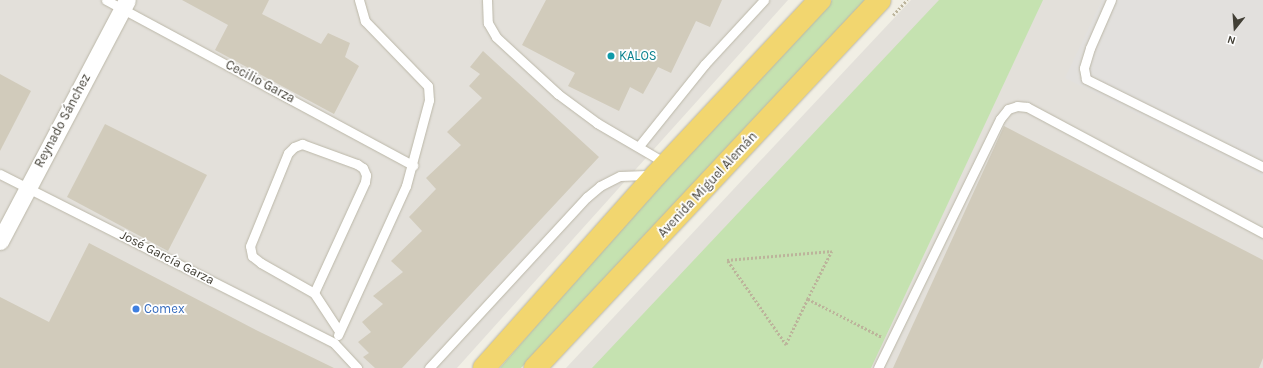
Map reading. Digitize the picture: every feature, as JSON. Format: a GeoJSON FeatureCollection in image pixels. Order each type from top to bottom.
{"type":"FeatureCollection","features":[{"type":"Feature","properties":{"kind":"highway"},"geometry":{"type":"LineString","coordinates":[[484,368],[662,169],[820,0]]}},
{"type":"Feature","properties":{"kind":"highway","name":"Avenida Miguel Alemán"},"geometry":{"type":"LineString","coordinates":[[535,368],[880,0]]}},
{"type":"Feature","properties":{"kind":"street","name":"Reynado Sánchez"},"geometry":{"type":"LineString","coordinates":[[0,241],[124,4]]}},
{"type":"Feature","properties":{"kind":"lane","name":"Cecilio Garza"},"geometry":{"type":"LineString","coordinates":[[106,0],[124,4],[413,165]]}},
{"type":"Feature","properties":{"kind":"lane"},"geometry":{"type":"LineString","coordinates":[[357,368],[334,343],[406,186],[413,165],[429,100],[428,86],[365,21],[359,0]]}},
{"type":"Feature","properties":{"kind":"lane"},"geometry":{"type":"LineString","coordinates":[[487,0],[488,23],[496,37],[558,94],[597,123],[639,146],[662,169]]}},
{"type":"Feature","properties":{"kind":"lane"},"geometry":{"type":"LineString","coordinates":[[639,146],[705,64],[764,0]]}},
{"type":"Feature","properties":{"kind":"lane"},"geometry":{"type":"LineString","coordinates":[[755,11],[771,0]]}},
{"type":"Feature","properties":{"kind":"lane"},"geometry":{"type":"LineString","coordinates":[[1111,0],[1090,48],[1084,68],[1086,79],[1263,167]]}},
{"type":"Feature","properties":{"kind":"lane"},"geometry":{"type":"LineString","coordinates":[[878,368],[1000,119],[1008,109],[1017,106],[1027,107],[1263,233]]}},
{"type":"Feature","properties":{"kind":"lane"},"geometry":{"type":"LineString","coordinates":[[314,293],[365,182],[366,174],[363,168],[357,164],[302,144],[294,147],[288,153],[250,246],[252,256],[261,263],[314,293],[339,331]]}},
{"type":"Feature","properties":{"kind":"lane"},"geometry":{"type":"LineString","coordinates":[[429,368],[600,186],[620,176],[662,169]]}},
{"type":"Feature","properties":{"kind":"lane","name":"José García Garza"},"geometry":{"type":"LineString","coordinates":[[0,174],[334,343]]}},
{"type":"Feature","properties":{"kind":"path"},"geometry":{"type":"LineString","coordinates":[[832,251],[808,300],[786,345],[727,260],[832,251]]}},
{"type":"Feature","properties":{"kind":"path"},"geometry":{"type":"LineString","coordinates":[[808,300],[891,342]]}},
{"type":"Feature","properties":{"kind":"shaded area"},"geometry":{"type":"Polygon","coordinates":[[[0,0],[788,0],[457,368],[0,368],[0,0]]]}},
{"type":"Feature","properties":{"kind":"shaded area"},"geometry":{"type":"Polygon","coordinates":[[[911,0],[1263,0],[1263,368],[566,368],[911,0]]]}},
{"type":"Feature","properties":{"kind":"shaded area"},"geometry":{"type":"Polygon","coordinates":[[[1102,0],[1263,0],[1263,177],[1065,78],[1102,0]]]}},
{"type":"Feature","properties":{"kind":"green space"},"geometry":{"type":"Polygon","coordinates":[[[832,0],[866,0],[569,320],[521,368],[500,368],[635,210],[832,0]]]}},
{"type":"Feature","properties":{"kind":"green space"},"geometry":{"type":"Polygon","coordinates":[[[939,0],[1043,0],[871,368],[592,368],[939,0]]]}},
{"type":"Feature","properties":{"kind":"building"},"geometry":{"type":"Polygon","coordinates":[[[182,0],[269,0],[262,14],[321,44],[328,33],[350,43],[345,57],[359,66],[334,114],[215,50],[228,25],[182,0]]]}},
{"type":"Feature","properties":{"kind":"building","name":"KALOS"},"geometry":{"type":"Polygon","coordinates":[[[546,0],[722,0],[710,27],[696,21],[671,73],[658,67],[643,94],[630,87],[619,111],[568,86],[575,73],[522,45],[546,0]]]}},
{"type":"Feature","properties":{"kind":"building"},"geometry":{"type":"Polygon","coordinates":[[[483,51],[599,157],[402,368],[375,368],[363,357],[369,353],[358,342],[371,332],[362,322],[383,304],[373,296],[403,272],[391,261],[422,231],[409,217],[436,189],[426,178],[461,145],[447,132],[482,98],[469,86],[480,74],[470,67],[483,51]]]}},
{"type":"Feature","properties":{"kind":"building"},"geometry":{"type":"Polygon","coordinates":[[[0,74],[31,91],[0,151],[0,74]]]}},
{"type":"Feature","properties":{"kind":"building"},"geometry":{"type":"Polygon","coordinates":[[[105,124],[207,175],[168,251],[67,197],[105,124]]]}},
{"type":"Feature","properties":{"kind":"building"},"geometry":{"type":"Polygon","coordinates":[[[1004,126],[1263,260],[1263,358],[1259,368],[893,368],[1004,126]]]}},
{"type":"Feature","properties":{"kind":"building","name":"Comex"},"geometry":{"type":"Polygon","coordinates":[[[89,243],[258,331],[334,368],[0,368],[0,297],[49,322],[89,243]]]}},
{"type":"Feature","properties":{"kind":"place","name":"KALOS"},"geometry":{"type":"Point","coordinates":[611,56]}},
{"type":"Feature","properties":{"kind":"place","name":"Comex"},"geometry":{"type":"Point","coordinates":[136,309]}}]}
